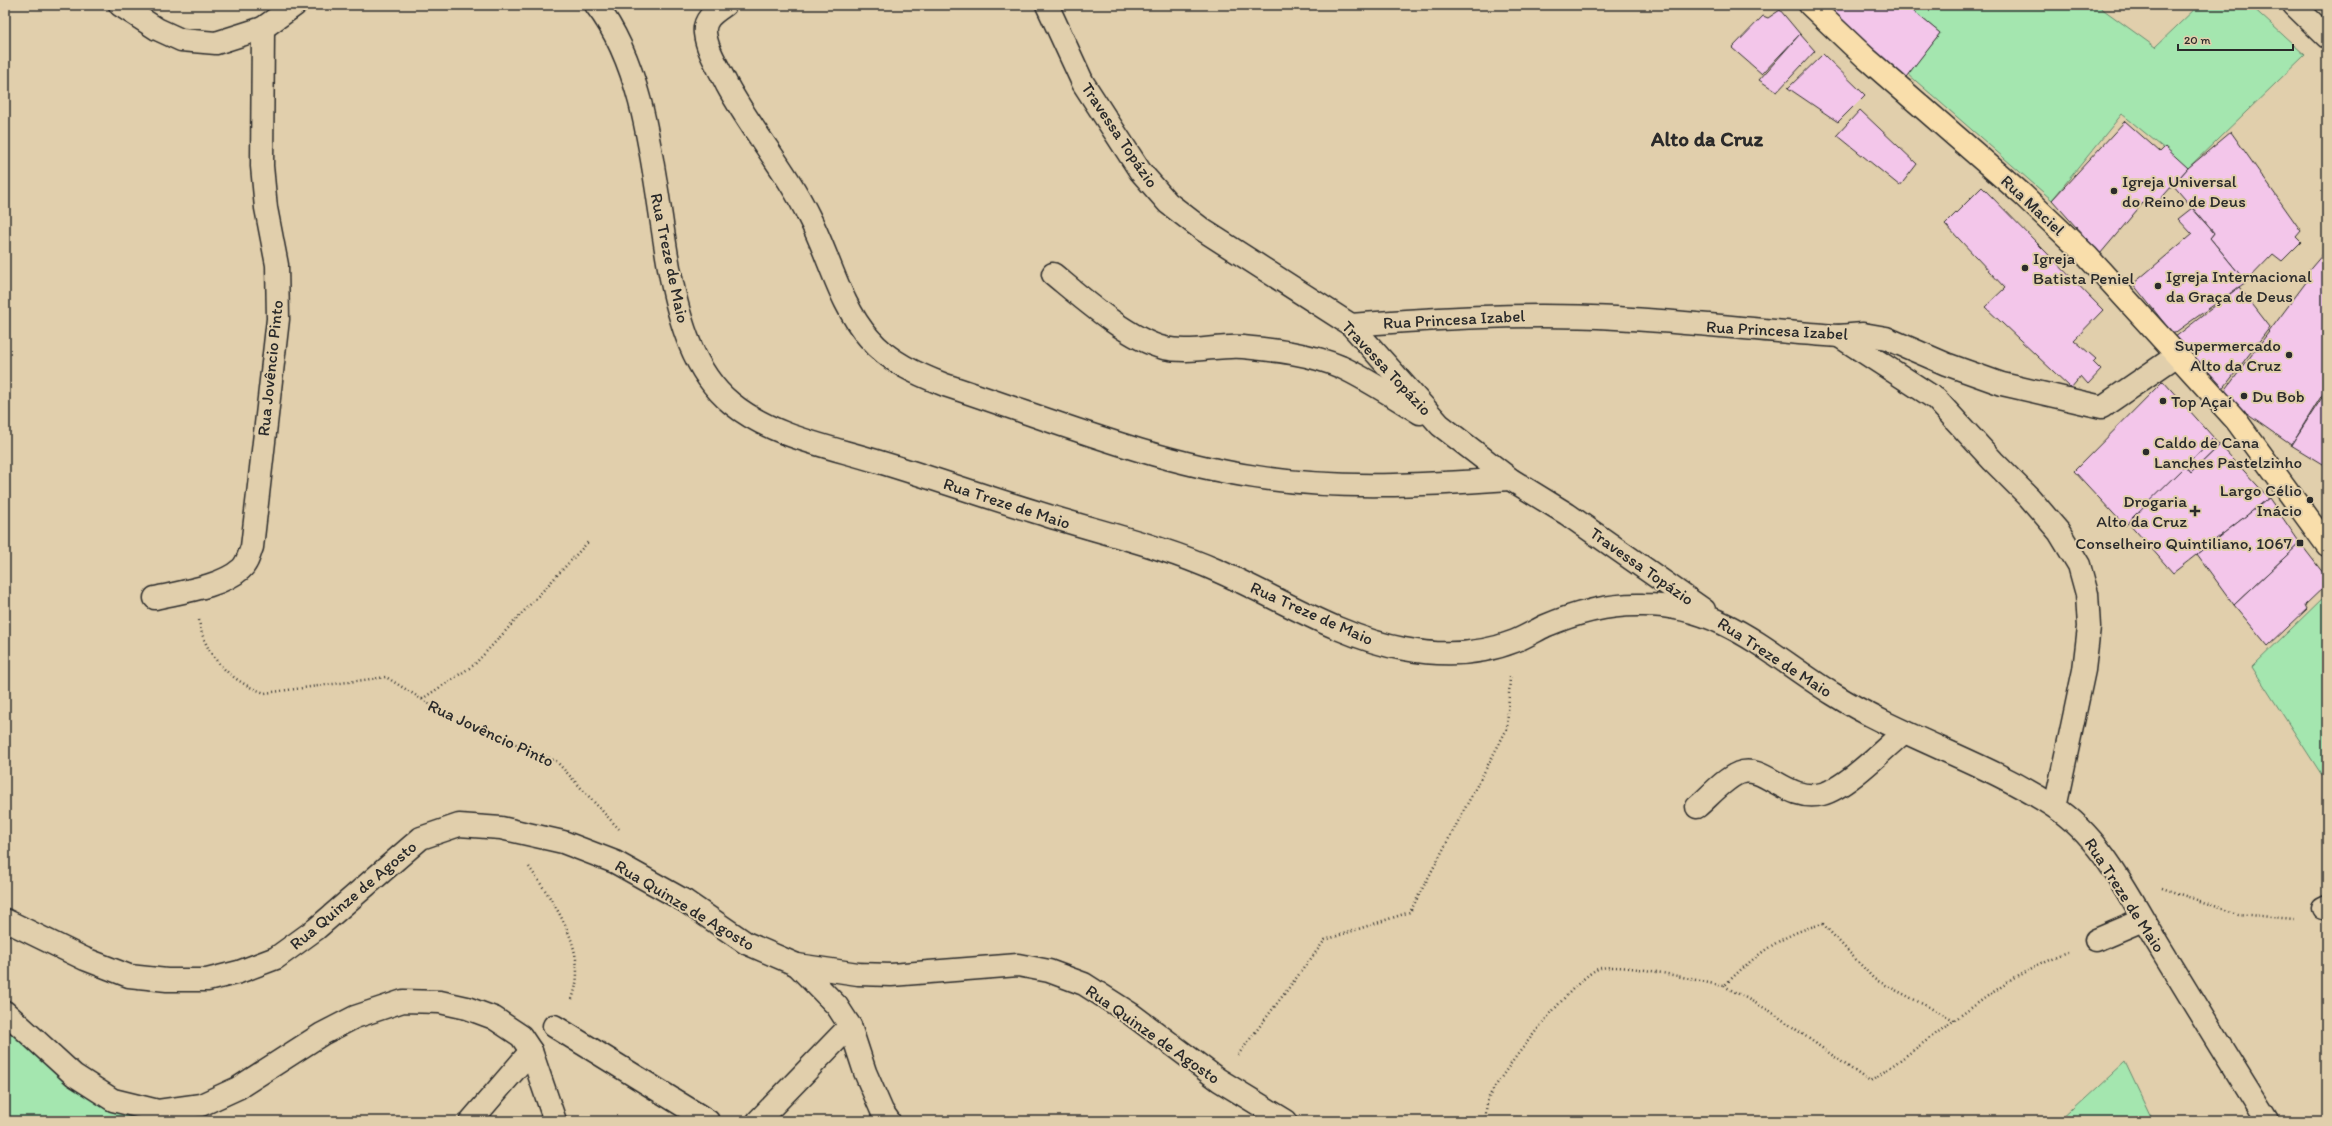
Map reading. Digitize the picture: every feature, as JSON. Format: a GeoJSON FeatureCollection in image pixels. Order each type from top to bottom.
{"type":"FeatureCollection","features":[{"type":"Feature","properties":{"kind":"main road","name":"Rua Maciel"},"geometry":{"type":"LineString","coordinates":[[1810,5],[1866,58],[2023,196],[2087,256],[2176,356],[2236,420],[2324,535]]}},
{"type":"Feature","properties":{"kind":"street"},"geometry":{"type":"LineString","coordinates":[[120,5],[157,29],[181,40],[216,43],[263,28],[295,5]]}},
{"type":"Feature","properties":{"kind":"street","name":"Rua Treze de Maio"},"geometry":{"type":"LineString","coordinates":[[596,5],[612,26],[635,82],[676,305],[690,345],[705,374],[727,401],[758,422],[804,440],[935,479],[1211,568],[1326,623],[1364,638],[1401,649],[1440,654],[1472,652],[1512,643],[1574,615],[1609,607],[1642,604],[1679,608],[1715,618],[1753,640],[1834,696],[1904,732],[2003,778],[2055,807],[2080,828],[2121,882],[2266,1121]]}},
{"type":"Feature","properties":{"kind":"street"},"geometry":{"type":"LineString","coordinates":[[725,5],[711,15],[704,30],[708,46],[732,94],[790,180],[811,220],[852,313],[868,338],[887,356],[911,372],[945,385],[1166,457],[1255,477],[1323,484],[1404,486],[1510,479]]}},
{"type":"Feature","properties":{"kind":"street","name":"Travessa Topázio"},"geometry":{"type":"LineString","coordinates":[[1047,5],[1083,83],[1140,171],[1168,203],[1203,230],[1351,325],[1440,425],[1510,479],[1567,514],[1715,618]]}},
{"type":"Feature","properties":{"kind":"street"},"geometry":{"type":"LineString","coordinates":[[2294,5],[2327,37]]}},
{"type":"Feature","properties":{"kind":"street","name":"Rua Jovêncio Pinto"},"geometry":{"type":"LineString","coordinates":[[155,598],[205,586],[240,570],[248,560],[252,547],[278,319],[277,265],[266,208],[262,166],[263,28]]}},
{"type":"Feature","properties":{"kind":"street"},"geometry":{"type":"LineString","coordinates":[[1053,274],[1102,314],[1135,335],[1164,348],[1194,350],[1241,347],[1298,355],[1340,367],[1383,390],[1440,425]]}},
{"type":"Feature","properties":{"kind":"street","name":"Rua Princesa Izabel"},"geometry":{"type":"LineString","coordinates":[[1351,325],[1443,318],[1528,316],[1616,318],[1839,336],[1863,334],[1886,338],[1946,364],[2002,384],[2102,407],[2176,356]]}},
{"type":"Feature","properties":{"kind":"street"},"geometry":{"type":"LineString","coordinates":[[1839,336],[1936,399],[1993,461],[2029,496],[2059,532],[2079,565],[2087,594],[2089,627],[2084,670],[2055,807]]}},
{"type":"Feature","properties":{"kind":"street"},"geometry":{"type":"LineString","coordinates":[[1697,808],[1725,783],[1739,773],[1747,772],[1755,772],[1788,791],[1803,796],[1822,794],[1841,785],[1904,732]]}},
{"type":"Feature","properties":{"kind":"street","name":"Rua Quinze de Agosto"},"geometry":{"type":"LineString","coordinates":[[5,920],[85,959],[129,976],[167,980],[207,980],[239,972],[276,958],[316,929],[421,838],[459,825],[501,828],[563,842],[615,862],[685,901],[746,943],[797,965],[858,974],[891,975],[1018,965],[1049,971],[1084,984],[1131,1014],[1219,1080],[1286,1121]]}},
{"type":"Feature","properties":{"kind":"street"},"geometry":{"type":"LineString","coordinates":[[2096,940],[2143,920]]}},
{"type":"Feature","properties":{"kind":"street"},"geometry":{"type":"LineString","coordinates":[[797,965],[837,1006],[850,1026],[865,1072],[882,1111],[889,1121]]}},
{"type":"Feature","properties":{"kind":"street"},"geometry":{"type":"LineString","coordinates":[[5,1012],[74,1075],[114,1100],[158,1111],[201,1104],[232,1091],[322,1034],[355,1017],[403,1001],[440,1002],[467,1008],[494,1018],[521,1036],[531,1051],[555,1121]]}},
{"type":"Feature","properties":{"kind":"street"},"geometry":{"type":"LineString","coordinates":[[554,1026],[708,1121]]}},
{"type":"Feature","properties":{"kind":"street"},"geometry":{"type":"LineString","coordinates":[[758,1121],[850,1026]]}},
{"type":"Feature","properties":{"kind":"street"},"geometry":{"type":"LineString","coordinates":[[471,1121],[531,1051]]}},
{"type":"Feature","properties":{"kind":"path"},"geometry":{"type":"LineString","coordinates":[[422,700],[474,665],[588,541]]}},
{"type":"Feature","properties":{"kind":"path","name":"Rua Jovêncio Pinto"},"geometry":{"type":"LineString","coordinates":[[205,586],[197,612],[204,642],[223,668],[252,689],[265,693],[386,677],[422,700],[469,725],[556,760],[621,831]]}},
{"type":"Feature","properties":{"kind":"path"},"geometry":{"type":"LineString","coordinates":[[1219,1080],[1325,940],[1410,912],[1507,729],[1512,643]]}},
{"type":"Feature","properties":{"kind":"path"},"geometry":{"type":"LineString","coordinates":[[501,828],[558,911],[576,954],[577,976],[573,998],[554,1026]]}},
{"type":"Feature","properties":{"kind":"path"},"geometry":{"type":"LineString","coordinates":[[2121,882],[2136,879],[2238,914],[2292,920],[2325,907]]}},
{"type":"Feature","properties":{"kind":"path"},"geometry":{"type":"LineString","coordinates":[[1724,986],[1752,958],[1784,937],[1806,928],[1823,924],[1874,979],[1954,1020]]}},
{"type":"Feature","properties":{"kind":"path"},"geometry":{"type":"LineString","coordinates":[[1485,1121],[1488,1099],[1504,1073],[1568,995],[1586,976],[1599,969],[1614,966],[1724,986],[1770,1011],[1870,1082],[2016,975],[2045,960],[2096,940]]}},
{"type":"Feature","properties":{"kind":"green space"},"geometry":{"type":"Polygon","coordinates":[[[1906,5],[2097,5],[2155,47],[2199,5],[2250,5],[2305,55],[2188,168],[2122,114],[2052,200],[1908,74],[1940,33],[1906,5]]]}},
{"type":"Feature","properties":{"kind":"green space"},"geometry":{"type":"Polygon","coordinates":[[[2327,594],[2327,783],[2252,667],[2327,594]]]}},
{"type":"Feature","properties":{"kind":"green space"},"geometry":{"type":"Polygon","coordinates":[[[5,1030],[148,1121],[5,1121],[5,1030]]]}},
{"type":"Feature","properties":{"kind":"green space"},"geometry":{"type":"Polygon","coordinates":[[[2125,1062],[2153,1121],[2061,1121],[2125,1062]]]}},
{"type":"Feature","properties":{"kind":"building"},"geometry":{"type":"Polygon","coordinates":[[[1824,5],[1906,5],[1940,33],[1903,81],[1824,5]]]}},
{"type":"Feature","properties":{"kind":"building"},"geometry":{"type":"Polygon","coordinates":[[[1780,10],[1800,34],[1762,74],[1732,48],[1763,16],[1768,18],[1780,10]]]}},
{"type":"Feature","properties":{"kind":"building"},"geometry":{"type":"Polygon","coordinates":[[[1800,34],[1815,51],[1777,92],[1759,80],[1800,34]]]}},
{"type":"Feature","properties":{"kind":"building"},"geometry":{"type":"Polygon","coordinates":[[[1823,54],[1865,95],[1838,122],[1788,88],[1823,54]]]}},
{"type":"Feature","properties":{"kind":"building"},"geometry":{"type":"Polygon","coordinates":[[[1860,110],[1917,164],[1900,186],[1837,135],[1860,110]]]}},
{"type":"Feature","properties":{"kind":"building","name":"Igreja Universal do Reino de Deus"},"geometry":{"type":"Polygon","coordinates":[[[2125,121],[2160,152],[2165,147],[2188,168],[2157,203],[2148,197],[2100,254],[2052,200],[2125,121]]]}},
{"type":"Feature","properties":{"kind":"building"},"geometry":{"type":"Polygon","coordinates":[[[2231,132],[2301,231],[2296,237],[2301,242],[2282,261],[2273,254],[2246,282],[2210,238],[2214,233],[2173,185],[2188,168],[2231,132]]]}},
{"type":"Feature","properties":{"kind":"building","name":"Igreja Batista Peniel"},"geometry":{"type":"Polygon","coordinates":[[[1982,187],[2103,310],[2074,340],[2096,359],[2093,362],[2101,370],[2088,384],[2081,376],[2071,388],[1985,307],[2005,288],[1945,224],[1982,187]]]}},
{"type":"Feature","properties":{"kind":"building"},"geometry":{"type":"Polygon","coordinates":[[[2192,208],[2214,233],[2210,238],[2246,282],[2173,334],[2133,284],[2192,234],[2178,219],[2192,208]]]}},
{"type":"Feature","properties":{"kind":"building","name":"Supermercado Alto da Cruz"},"geometry":{"type":"Polygon","coordinates":[[[2323,254],[2327,257],[2327,387],[2291,445],[2221,396],[2310,277],[2306,274],[2323,254]]]}},
{"type":"Feature","properties":{"kind":"building"},"geometry":{"type":"Polygon","coordinates":[[[2239,287],[2270,327],[2219,394],[2174,338],[2239,287]]]}},
{"type":"Feature","properties":{"kind":"building","name":"Caldo de Cana Lanches Pastelzinho"},"geometry":{"type":"Polygon","coordinates":[[[2163,381],[2214,438],[2125,526],[2074,471],[2163,381]]]}},
{"type":"Feature","properties":{"kind":"building"},"geometry":{"type":"Polygon","coordinates":[[[2327,390],[2327,467],[2291,445],[2327,390]]]}},
{"type":"Feature","properties":{"kind":"building"},"geometry":{"type":"Polygon","coordinates":[[[2214,438],[2220,445],[2191,473],[2185,466],[2214,438]]]}},
{"type":"Feature","properties":{"kind":"building","name":"Drogaria Alto da Cruz"},"geometry":{"type":"Polygon","coordinates":[[[2220,445],[2269,498],[2173,573],[2128,522],[2185,466],[2191,473],[2220,445]]]}},
{"type":"Feature","properties":{"kind":"building"},"geometry":{"type":"Polygon","coordinates":[[[2269,498],[2300,543],[2234,605],[2197,554],[2269,498]]]}},
{"type":"Feature","properties":{"kind":"building"},"geometry":{"type":"Polygon","coordinates":[[[2300,543],[2327,578],[2327,584],[2305,605],[2307,609],[2268,646],[2234,605],[2300,543]]]}},
{"type":"Feature","properties":{"kind":"place","name":"Igreja Universal do Reino de Deus"},"geometry":{"type":"Point","coordinates":[2114,191]}},
{"type":"Feature","properties":{"kind":"place","name":"Igreja Batista Peniel"},"geometry":{"type":"Point","coordinates":[2025,268]}},
{"type":"Feature","properties":{"kind":"place","name":"Igreja Internacional da Graça de Deus"},"geometry":{"type":"Point","coordinates":[2158,286]}},
{"type":"Feature","properties":{"kind":"place","name":"Supermercado Alto da Cruz"},"geometry":{"type":"Point","coordinates":[2289,355]}},
{"type":"Feature","properties":{"kind":"place","name":"Du Bob"},"geometry":{"type":"Point","coordinates":[2244,396]}},
{"type":"Feature","properties":{"kind":"place","name":"Top Açaí"},"geometry":{"type":"Point","coordinates":[2163,401]}},
{"type":"Feature","properties":{"kind":"place","name":"Caldo de Cana Lanches Pastelzinho"},"geometry":{"type":"Point","coordinates":[2146,452]}},
{"type":"Feature","properties":{"kind":"place","name":"Largo Célio Inácio"},"geometry":{"type":"Point","coordinates":[2310,500]}},
{"type":"Feature","properties":{"kind":"place","name":"Drogaria Alto da Cruz"},"geometry":{"type":"Point","coordinates":[2195,511]}},
{"type":"Feature","properties":{"kind":"place","name":"Conselheiro Quintiliano, 1067"},"geometry":{"type":"Point","coordinates":[2300,543]}},
{"type":"Feature","properties":{"kind":"district","name":"Alto da Cruz"},"geometry":{"type":"Point","coordinates":[1707,139]}}]}
